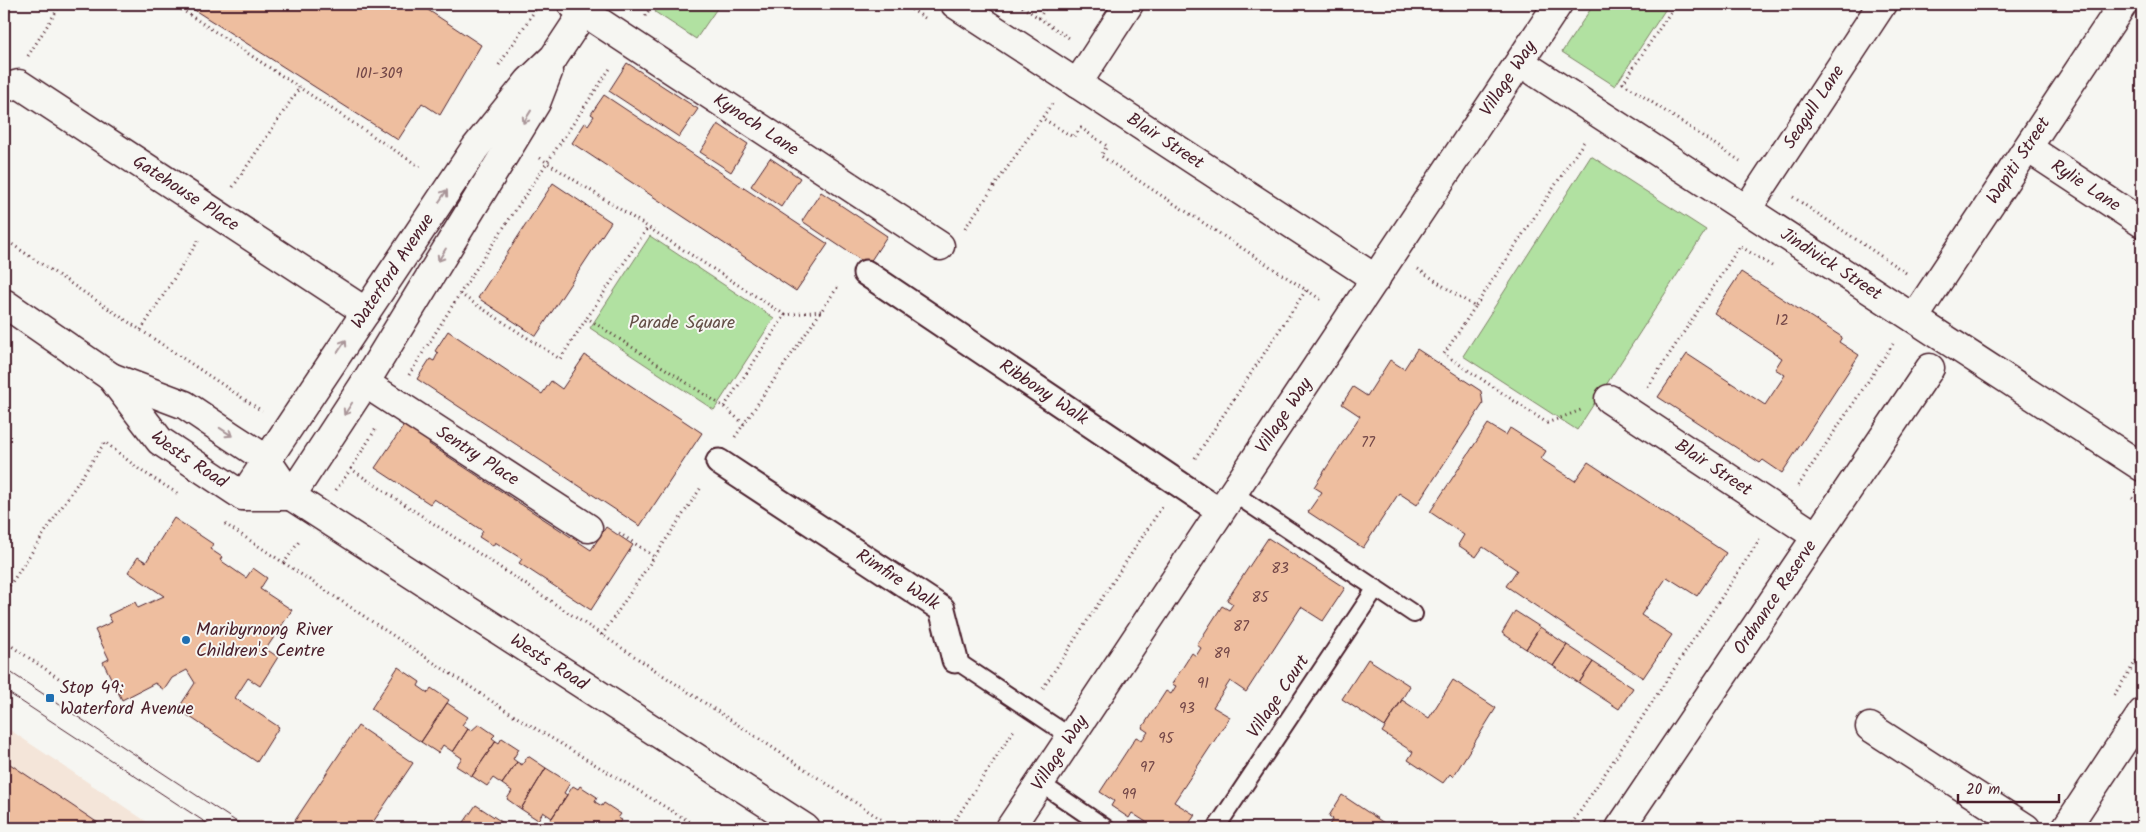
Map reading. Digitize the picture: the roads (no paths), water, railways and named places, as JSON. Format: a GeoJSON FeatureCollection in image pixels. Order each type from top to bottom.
{"type":"FeatureCollection","features":[{"type":"Feature","properties":{"kind":"street","name":"Blair Street"},"geometry":{"type":"LineString","coordinates":[[955,4],[1376,279]]}},
{"type":"Feature","properties":{"kind":"street"},"geometry":{"type":"LineString","coordinates":[[1077,84],[1129,4]]}},
{"type":"Feature","properties":{"kind":"street","name":"Village Way"},"geometry":{"type":"LineString","coordinates":[[1010,828],[1558,4]]}},
{"type":"Feature","properties":{"kind":"street","name":"Seagull Lane"},"geometry":{"type":"LineString","coordinates":[[1747,209],[1882,4]]}},
{"type":"Feature","properties":{"kind":"street","name":"Wapiti Street"},"geometry":{"type":"LineString","coordinates":[[1914,318],[2123,4]]}},
{"type":"Feature","properties":{"kind":"street","name":"Kynoch Lane"},"geometry":{"type":"LineString","coordinates":[[582,6],[628,41],[940,246]]}},
{"type":"Feature","properties":{"kind":"street","name":"Waterford Avenue"},"geometry":{"type":"LineString","coordinates":[[291,496],[365,383],[512,139],[536,103],[554,56],[582,6]]}},
{"type":"Feature","properties":{"kind":"street","name":"Waterford Avenue"},"geometry":{"type":"LineString","coordinates":[[242,496],[476,147],[529,82],[554,56]]}},
{"type":"Feature","properties":{"kind":"street","name":"Jindivick Street"},"geometry":{"type":"LineString","coordinates":[[1520,62],[2142,467]]}},
{"type":"Feature","properties":{"kind":"street","name":"Gatehouse Place"},"geometry":{"type":"LineString","coordinates":[[11,86],[366,312]]}},
{"type":"Feature","properties":{"kind":"street","name":"Rylie Lane"},"geometry":{"type":"LineString","coordinates":[[2028,148],[2142,224]]}},
{"type":"Feature","properties":{"kind":"street","name":"Ribbony Walk"},"geometry":{"type":"LineString","coordinates":[[866,273],[1178,483],[1227,502]]}},
{"type":"Feature","properties":{"kind":"street","name":"Wests Road"},"geometry":{"type":"LineString","coordinates":[[4,303],[111,377],[185,405],[266,459],[291,496],[805,828]]}},
{"type":"Feature","properties":{"kind":"street","name":"Ordnance Reserve"},"geometry":{"type":"LineString","coordinates":[[1620,828],[1930,368]]}},
{"type":"Feature","properties":{"kind":"street","name":"Wests Road"},"geometry":{"type":"LineString","coordinates":[[111,377],[160,441],[242,496],[291,496]]}},
{"type":"Feature","properties":{"kind":"street","name":"Sentry Place"},"geometry":{"type":"LineString","coordinates":[[365,383],[588,528]]}},
{"type":"Feature","properties":{"kind":"street","name":"Blair Street"},"geometry":{"type":"LineString","coordinates":[[1609,399],[1816,536]]}},
{"type":"Feature","properties":{"kind":"street","name":"Rimfire Walk"},"geometry":{"type":"LineString","coordinates":[[718,462],[942,609],[954,660]]}},
{"type":"Feature","properties":{"kind":"street"},"geometry":{"type":"LineString","coordinates":[[2066,828],[2142,713]]}},
{"type":"Feature","properties":{"kind":"street"},"geometry":{"type":"LineString","coordinates":[[1870,728],[2026,828]]}},
{"type":"Feature","properties":{"kind":"lane"},"geometry":{"type":"LineString","coordinates":[[1227,502],[1376,588],[1414,614]]}},
{"type":"Feature","properties":{"kind":"lane","name":"Village Court"},"geometry":{"type":"LineString","coordinates":[[1216,828],[1376,588]]}},
{"type":"Feature","properties":{"kind":"lane","name":"Rimfire Walk"},"geometry":{"type":"LineString","coordinates":[[954,660],[1071,737]]}},
{"type":"Feature","properties":{"kind":"lane"},"geometry":{"type":"LineString","coordinates":[[1040,783],[1106,828]]}},
{"type":"Feature","properties":{"kind":"tram line"},"geometry":{"type":"LineString","coordinates":[[4,668],[246,828]]}},
{"type":"Feature","properties":{"kind":"tram line"},"geometry":{"type":"LineString","coordinates":[[4,690],[214,828]]}},
{"type":"Feature","properties":{"kind":"place","name":"Maribyrnong River Children's Centre"},"geometry":{"type":"Point","coordinates":[186,640]}},
{"type":"Feature","properties":{"kind":"place","name":"Stop 49: Waterford Avenue"},"geometry":{"type":"Point","coordinates":[50,698]}},
{"type":"Feature","properties":{"kind":"park label","name":"Parade Square"},"geometry":{"type":"Point","coordinates":[682,323]}}]}
